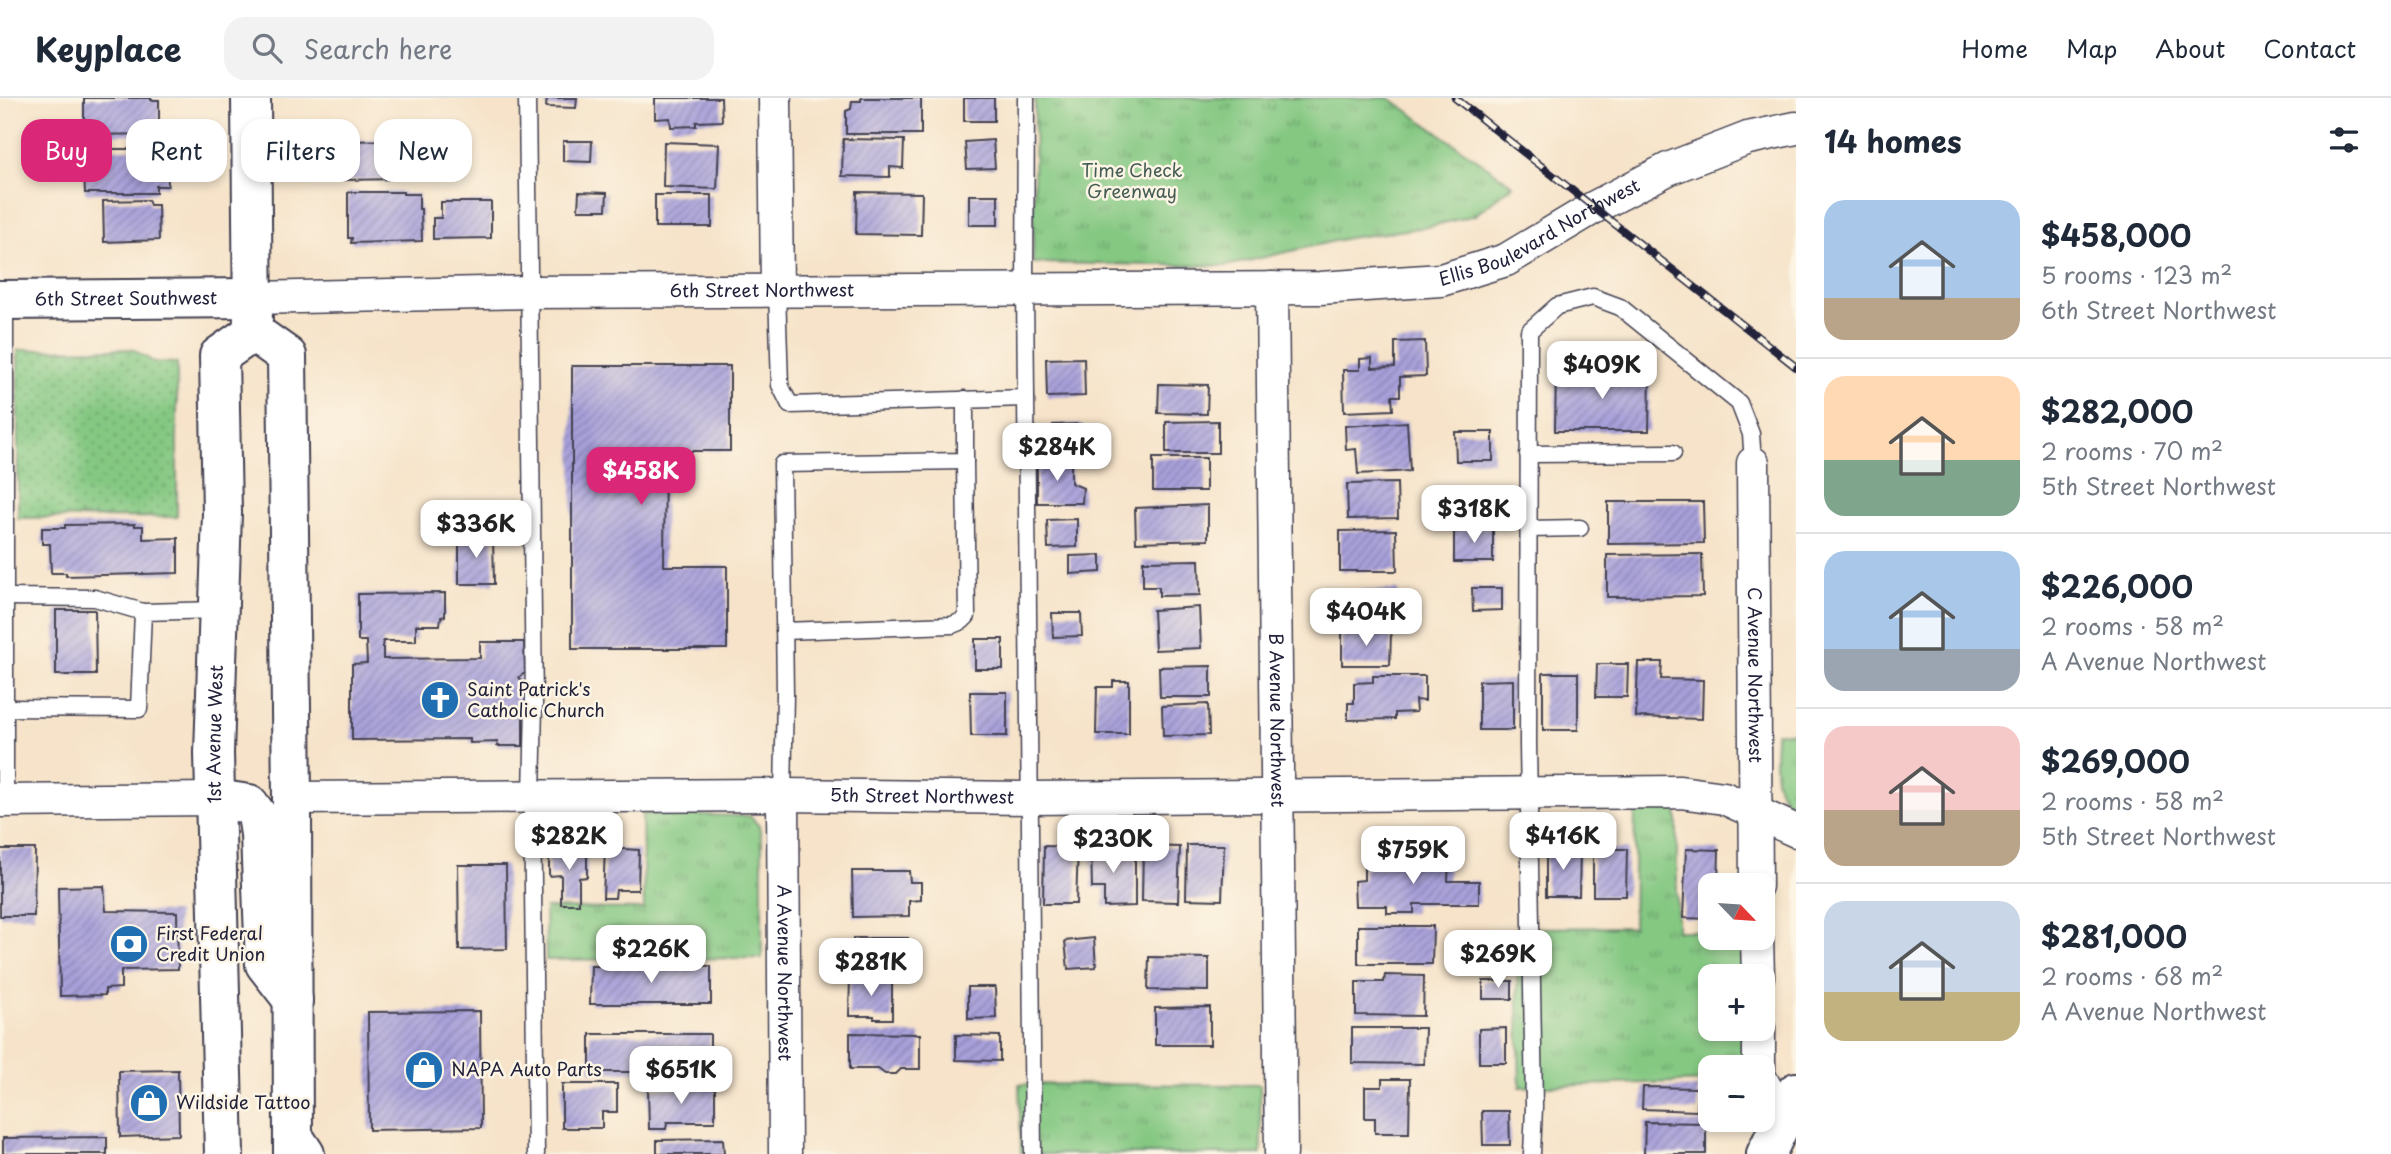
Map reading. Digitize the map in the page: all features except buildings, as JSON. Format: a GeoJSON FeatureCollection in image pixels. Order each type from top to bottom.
{"type":"FeatureCollection","features":[{"type":"Feature","properties":{"kind":"main road"},"geometry":{"type":"LineString","coordinates":[[251,98],[253,315],[287,356],[293,1000],[297,1148]]}},
{"type":"Feature","properties":{"kind":"main road","name":"6th Street Southwest"},"geometry":{"type":"LineString","coordinates":[[2,300],[253,315]]}},
{"type":"Feature","properties":{"kind":"main road","name":"1st Avenue West"},"geometry":{"type":"LineString","coordinates":[[224,1154],[214,753],[222,513],[219,356],[253,315]]}},
{"type":"Feature","properties":{"kind":"main road"},"geometry":{"type":"LineString","coordinates":[[216,799],[249,804],[257,815],[262,857],[265,964],[293,1000]]}},
{"type":"Feature","properties":{"kind":"main road"},"geometry":{"type":"LineString","coordinates":[[1766,1154],[1791,1103]]}},
{"type":"Feature","properties":{"kind":"street"},"geometry":{"type":"LineString","coordinates":[[775,98],[777,291]]}},
{"type":"Feature","properties":{"kind":"street","name":"Ellis Boulevard Northwest"},"geometry":{"type":"LineString","coordinates":[[1272,288],[1320,288],[1441,280],[1506,260],[1593,208],[1668,169],[1748,138],[1796,128]]}},
{"type":"Feature","properties":{"kind":"street","name":"6th Street Northwest"},"geometry":{"type":"LineString","coordinates":[[253,315],[529,292],[1272,288]]}},
{"type":"Feature","properties":{"kind":"street","name":"B Avenue Northwest"},"geometry":{"type":"LineString","coordinates":[[1272,288],[1281,1154]]}},
{"type":"Feature","properties":{"kind":"street","name":"C Avenue Northwest"},"geometry":{"type":"LineString","coordinates":[[1753,463],[1756,873]]}},
{"type":"Feature","properties":{"kind":"street","name":"5th Street Northwest"},"geometry":{"type":"LineString","coordinates":[[292,798],[783,795],[1030,798],[1680,792],[1724,799],[1796,831]]}},
{"type":"Feature","properties":{"kind":"street","name":"A Avenue Northwest"},"geometry":{"type":"LineString","coordinates":[[783,795],[785,1154]]}},
{"type":"Feature","properties":{"kind":"street"},"geometry":{"type":"LineString","coordinates":[[3,801],[216,799]]}},
{"type":"Feature","properties":{"kind":"lane"},"geometry":{"type":"LineString","coordinates":[[527,98],[536,1154]]}},
{"type":"Feature","properties":{"kind":"lane"},"geometry":{"type":"LineString","coordinates":[[1026,98],[1025,288],[1033,1154]]}},
{"type":"Feature","properties":{"kind":"lane"},"geometry":{"type":"LineString","coordinates":[[777,291],[780,384],[790,405],[1026,398]]}},
{"type":"Feature","properties":{"kind":"lane"},"geometry":{"type":"LineString","coordinates":[[1532,1154],[1534,1107],[1528,793],[1529,331],[1557,306],[1592,297],[1620,307],[1740,403],[1751,434],[1753,463]]}},
{"type":"Feature","properties":{"kind":"lane"},"geometry":{"type":"LineString","coordinates":[[2,300],[3,533],[6,597],[3,801]]}},
{"type":"Feature","properties":{"kind":"lane"},"geometry":{"type":"LineString","coordinates":[[784,631],[952,625],[967,616],[965,399]]}},
{"type":"Feature","properties":{"kind":"lane"},"geometry":{"type":"LineString","coordinates":[[1528,454],[1673,453]]}},
{"type":"Feature","properties":{"kind":"lane"},"geometry":{"type":"LineString","coordinates":[[783,795],[782,464],[965,461]]}},
{"type":"Feature","properties":{"kind":"lane"},"geometry":{"type":"LineString","coordinates":[[1528,529],[1580,528]]}},
{"type":"Feature","properties":{"kind":"lane"},"geometry":{"type":"LineString","coordinates":[[6,597],[95,598],[143,612],[219,610]]}},
{"type":"Feature","properties":{"kind":"lane"},"geometry":{"type":"LineString","coordinates":[[5,708],[139,709],[143,612]]}},
{"type":"Feature","properties":{"kind":"green space","name":"Time Check Greenway"},"geometry":{"type":"Polygon","coordinates":[[[1035,98],[1389,98],[1513,185],[1475,215],[1428,227],[1348,238],[1226,266],[1033,263],[1035,98]]]}},
{"type":"Feature","properties":{"kind":"green space"},"geometry":{"type":"Polygon","coordinates":[[[132,349],[154,362],[177,363],[177,517],[18,518],[18,350],[132,349]]]}},
{"type":"Feature","properties":{"kind":"green space"},"geometry":{"type":"Polygon","coordinates":[[[1776,732],[1796,733],[1796,809],[1787,801],[1777,784],[1776,732]]]}},
{"type":"Feature","properties":{"kind":"green space"},"geometry":{"type":"Polygon","coordinates":[[[1635,809],[1677,809],[1677,931],[1698,931],[1698,950],[1742,950],[1742,964],[1698,964],[1698,1041],[1742,1041],[1742,1055],[1698,1055],[1698,1081],[1520,1087],[1516,928],[1633,927],[1635,809]]]}},
{"type":"Feature","properties":{"kind":"green space"},"geometry":{"type":"Polygon","coordinates":[[[642,814],[750,816],[759,826],[762,842],[762,958],[546,960],[545,908],[644,909],[642,814]]]}},
{"type":"Feature","properties":{"kind":"green space"},"geometry":{"type":"Polygon","coordinates":[[[1019,1084],[1260,1085],[1261,1154],[1021,1154],[1019,1084]]]}},
{"type":"Feature","properties":{"kind":"railway"},"geometry":{"type":"LineString","coordinates":[[1455,98],[1796,367]]}},
{"type":"Feature","properties":{"kind":"place","name":"Saint Patrick's Catholic Church"},"geometry":{"type":"Point","coordinates":[440,700]}},
{"type":"Feature","properties":{"kind":"place","name":"First Federal Credit Union"},"geometry":{"type":"Point","coordinates":[129,944]}},
{"type":"Feature","properties":{"kind":"place","name":"NAPA Auto Parts"},"geometry":{"type":"Point","coordinates":[424,1070]}},
{"type":"Feature","properties":{"kind":"place","name":"Wildside Tattoo"},"geometry":{"type":"Point","coordinates":[149,1103]}}]}
